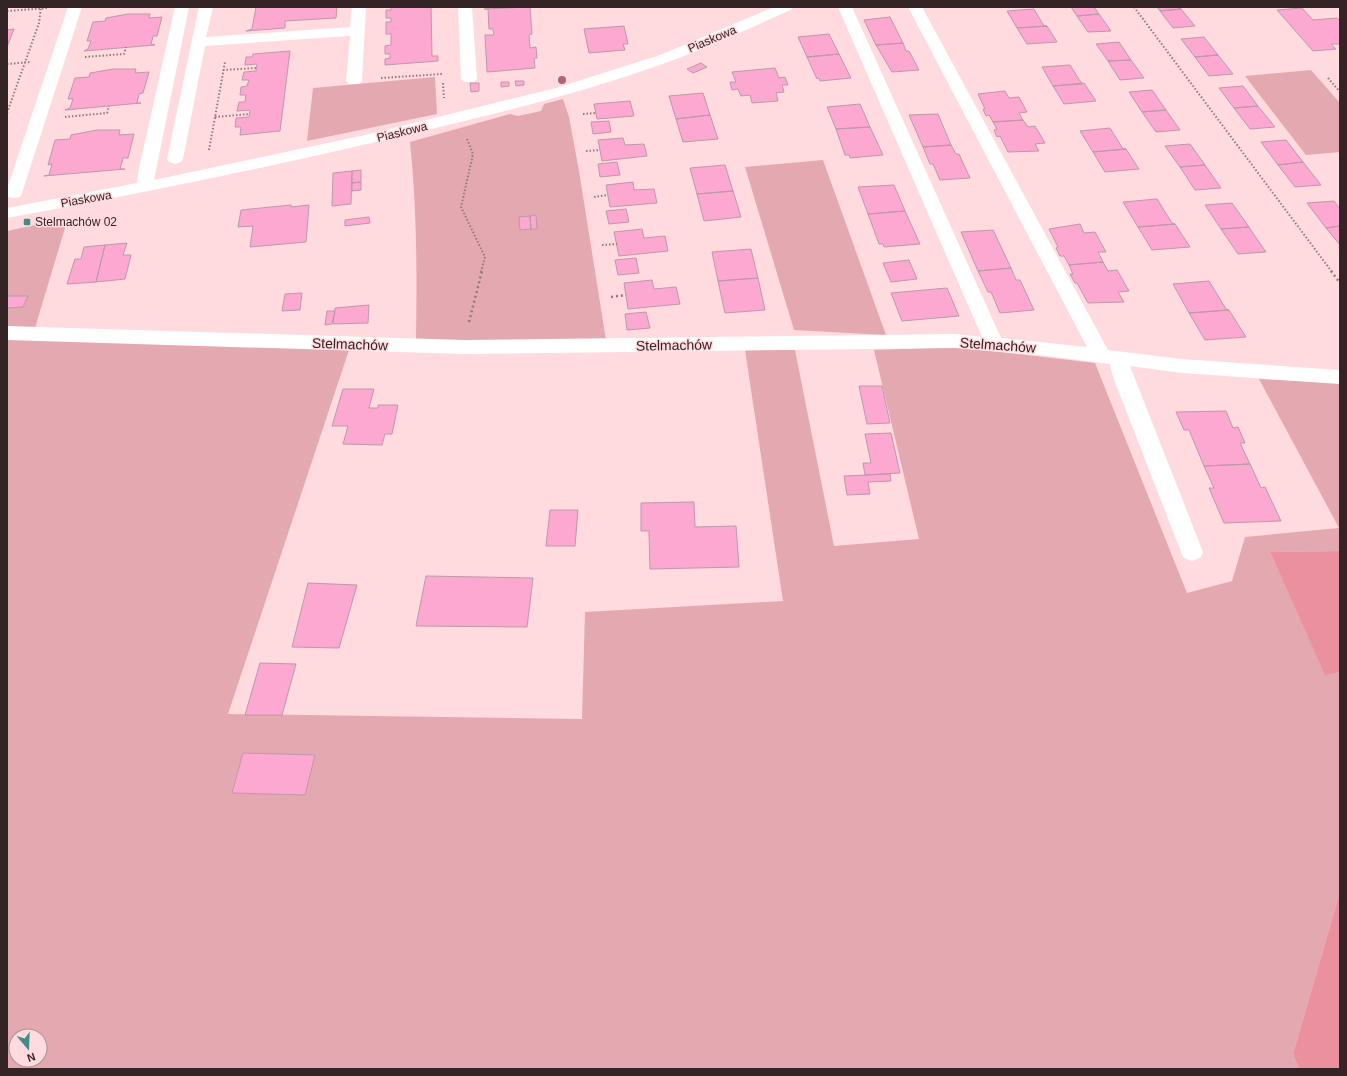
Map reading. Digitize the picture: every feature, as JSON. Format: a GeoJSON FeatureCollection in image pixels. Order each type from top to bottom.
{"type":"FeatureCollection","features":[{"type":"Feature","properties":{"kind":"street"},"geometry":{"type":"LineString","coordinates":[[14,193],[75,7]]}},
{"type":"Feature","properties":{"kind":"street"},"geometry":{"type":"LineString","coordinates":[[145,188],[146,173],[182,7]]}},
{"type":"Feature","properties":{"kind":"street"},"geometry":{"type":"LineString","coordinates":[[175,159],[206,7]]}},
{"type":"Feature","properties":{"kind":"street"},"geometry":{"type":"LineString","coordinates":[[354,81],[360,7]]}},
{"type":"Feature","properties":{"kind":"street"},"geometry":{"type":"LineString","coordinates":[[465,7],[469,79]]}},
{"type":"Feature","properties":{"kind":"street","name":"Piaskowa"},"geometry":{"type":"LineString","coordinates":[[7,213],[145,188],[353,144],[576,87],[648,64],[713,40],[786,7]]}},
{"type":"Feature","properties":{"kind":"street"},"geometry":{"type":"LineString","coordinates":[[845,7],[994,343]]}},
{"type":"Feature","properties":{"kind":"street"},"geometry":{"type":"LineString","coordinates":[[915,7],[1109,356],[1123,377],[1192,552]]}},
{"type":"Feature","properties":{"kind":"street"},"geometry":{"type":"LineString","coordinates":[[198,42],[358,31]]}},
{"type":"Feature","properties":{"kind":"street","name":"Stelmachów"},"geometry":{"type":"LineString","coordinates":[[7,333],[464,347],[956,341],[994,343],[1217,369],[1340,377]]}},
{"type":"Feature","properties":{"kind":"path"},"geometry":{"type":"LineString","coordinates":[[1134,7],[1340,283]]}},
{"type":"Feature","properties":{"kind":"path"},"geometry":{"type":"LineString","coordinates":[[7,11],[40,8],[39,23],[7,113]]}},
{"type":"Feature","properties":{"kind":"path"},"geometry":{"type":"LineString","coordinates":[[208,154],[229,40]]}},
{"type":"Feature","properties":{"kind":"path"},"geometry":{"type":"LineString","coordinates":[[7,64],[25,62]]}},
{"type":"Feature","properties":{"kind":"path"},"geometry":{"type":"LineString","coordinates":[[223,70],[257,68]]}},
{"type":"Feature","properties":{"kind":"path"},"geometry":{"type":"LineString","coordinates":[[354,81],[442,73],[444,108],[454,119],[473,154],[461,207],[485,257],[464,347]]}},
{"type":"Feature","properties":{"kind":"path"},"geometry":{"type":"LineString","coordinates":[[1328,78],[1340,92]]}},
{"type":"Feature","properties":{"kind":"path"},"geometry":{"type":"LineString","coordinates":[[583,114],[596,113]]}},
{"type":"Feature","properties":{"kind":"path"},"geometry":{"type":"LineString","coordinates":[[215,117],[250,114]]}},
{"type":"Feature","properties":{"kind":"path"},"geometry":{"type":"LineString","coordinates":[[586,151],[600,150]]}},
{"type":"Feature","properties":{"kind":"path"},"geometry":{"type":"LineString","coordinates":[[594,197],[608,195]]}},
{"type":"Feature","properties":{"kind":"path"},"geometry":{"type":"LineString","coordinates":[[602,245],[617,244]]}},
{"type":"Feature","properties":{"kind":"path"},"geometry":{"type":"LineString","coordinates":[[611,297],[626,295]]}},
{"type":"Feature","properties":{"kind":"shaded area"},"geometry":{"type":"Polygon","coordinates":[[[1311,70],[1340,103],[1340,152],[1306,155],[1245,76],[1311,70]]]}},
{"type":"Feature","properties":{"kind":"shaded area"},"geometry":{"type":"Polygon","coordinates":[[[435,77],[437,114],[307,141],[313,88],[435,77]]]}},
{"type":"Feature","properties":{"kind":"shaded area"},"geometry":{"type":"Polygon","coordinates":[[[563,99],[569,117],[579,171],[606,340],[416,341],[416,241],[410,142],[510,114],[518,116],[541,111],[544,104],[563,99]]]}},
{"type":"Feature","properties":{"kind":"shaded area"},"geometry":{"type":"Polygon","coordinates":[[[823,160],[886,335],[794,330],[745,167],[823,160]]]}},
{"type":"Feature","properties":{"kind":"shaded area"},"geometry":{"type":"Polygon","coordinates":[[[68,218],[35,328],[7,327],[7,231],[68,218]]]}},
{"type":"Feature","properties":{"kind":"shaded area"},"geometry":{"type":"Polygon","coordinates":[[[7,338],[349,350],[228,714],[582,719],[585,612],[783,601],[745,350],[795,350],[834,546],[919,539],[874,350],[959,347],[1095,363],[1187,593],[1232,581],[1245,537],[1339,528],[1259,379],[1340,383],[1340,551],[1270,552],[1325,674],[1340,672],[1340,892],[1293,1054],[1299,1069],[7,1069],[7,338]]]}},
{"type":"Feature","properties":{"kind":"shaded area"},"geometry":{"type":"Polygon","coordinates":[[[1340,551],[1340,672],[1325,675],[1270,552],[1340,551]]]}},
{"type":"Feature","properties":{"kind":"shaded area"},"geometry":{"type":"Polygon","coordinates":[[[1340,892],[1340,1069],[1299,1069],[1293,1054],[1340,892]]]}},
{"type":"Feature","properties":{"kind":"building"},"geometry":{"type":"Polygon","coordinates":[[[256,7],[337,7],[336,18],[285,21],[285,28],[246,31],[252,29],[256,7]]]}},
{"type":"Feature","properties":{"kind":"building"},"geometry":{"type":"Polygon","coordinates":[[[391,7],[431,7],[432,56],[438,56],[438,61],[385,65],[385,59],[390,58],[390,54],[385,54],[385,46],[391,45],[391,34],[386,34],[386,22],[391,22],[391,18],[386,18],[386,10],[391,10],[391,7]]]}},
{"type":"Feature","properties":{"kind":"building"},"geometry":{"type":"Polygon","coordinates":[[[530,7],[532,34],[529,35],[530,48],[536,47],[537,58],[534,58],[535,68],[487,72],[485,35],[494,35],[493,29],[489,29],[488,9],[484,9],[530,7]]]}},
{"type":"Feature","properties":{"kind":"building"},"geometry":{"type":"Polygon","coordinates":[[[1071,7],[1094,7],[1099,14],[1077,16],[1071,7]]]}},
{"type":"Feature","properties":{"kind":"building"},"geometry":{"type":"Polygon","coordinates":[[[1157,7],[1180,7],[1181,9],[1160,11],[1157,7]]]}},
{"type":"Feature","properties":{"kind":"building"},"geometry":{"type":"Polygon","coordinates":[[[1302,8],[1313,20],[1337,18],[1340,21],[1340,44],[1331,44],[1336,49],[1313,51],[1277,10],[1302,8]]]}},
{"type":"Feature","properties":{"kind":"building"},"geometry":{"type":"Polygon","coordinates":[[[1034,9],[1044,26],[1047,26],[1017,28],[1007,11],[1034,9]]]}},
{"type":"Feature","properties":{"kind":"building"},"geometry":{"type":"Polygon","coordinates":[[[1181,9],[1195,26],[1173,28],[1160,11],[1181,9]]]}},
{"type":"Feature","properties":{"kind":"building"},"geometry":{"type":"Polygon","coordinates":[[[128,14],[150,14],[149,18],[162,17],[157,36],[153,36],[151,44],[155,45],[84,51],[88,49],[91,41],[87,41],[93,22],[105,21],[106,18],[128,14]]]}},
{"type":"Feature","properties":{"kind":"building"},"geometry":{"type":"Polygon","coordinates":[[[1099,14],[1111,31],[1088,32],[1077,16],[1099,14]]]}},
{"type":"Feature","properties":{"kind":"building"},"geometry":{"type":"Polygon","coordinates":[[[890,17],[903,43],[876,45],[864,20],[890,17]]]}},
{"type":"Feature","properties":{"kind":"building"},"geometry":{"type":"Polygon","coordinates":[[[624,26],[628,44],[623,44],[625,50],[589,53],[584,29],[624,26]]]}},
{"type":"Feature","properties":{"kind":"building"},"geometry":{"type":"Polygon","coordinates":[[[1047,26],[1057,42],[1027,44],[1017,28],[1047,26]]]}},
{"type":"Feature","properties":{"kind":"building"},"geometry":{"type":"Polygon","coordinates":[[[14,29],[7,47],[7,30],[14,29]]]}},
{"type":"Feature","properties":{"kind":"building"},"geometry":{"type":"Polygon","coordinates":[[[829,34],[839,54],[807,57],[798,37],[829,34]]]}},
{"type":"Feature","properties":{"kind":"building"},"geometry":{"type":"Polygon","coordinates":[[[1204,37],[1218,55],[1195,57],[1181,39],[1204,37]]]}},
{"type":"Feature","properties":{"kind":"building"},"geometry":{"type":"Polygon","coordinates":[[[1119,42],[1131,60],[1108,61],[1096,44],[1119,42]]]}},
{"type":"Feature","properties":{"kind":"building"},"geometry":{"type":"Polygon","coordinates":[[[903,43],[906,51],[909,51],[919,70],[892,72],[876,45],[903,43]]]}},
{"type":"Feature","properties":{"kind":"building"},"geometry":{"type":"Polygon","coordinates":[[[290,51],[280,131],[240,135],[241,127],[235,127],[236,118],[249,117],[250,110],[237,111],[239,102],[245,102],[246,95],[240,95],[241,87],[247,86],[249,80],[242,80],[244,72],[256,71],[257,64],[245,65],[246,57],[252,57],[253,54],[290,51]]]}},
{"type":"Feature","properties":{"kind":"building"},"geometry":{"type":"Polygon","coordinates":[[[839,54],[851,78],[820,81],[819,78],[817,79],[807,57],[839,54]]]}},
{"type":"Feature","properties":{"kind":"building"},"geometry":{"type":"Polygon","coordinates":[[[1218,55],[1233,74],[1209,76],[1195,57],[1218,55]]]}},
{"type":"Feature","properties":{"kind":"building"},"geometry":{"type":"Polygon","coordinates":[[[1131,60],[1144,78],[1120,80],[1108,61],[1131,60]]]}},
{"type":"Feature","properties":{"kind":"building"},"geometry":{"type":"Polygon","coordinates":[[[701,63],[707,67],[693,73],[687,69],[701,63]]]}},
{"type":"Feature","properties":{"kind":"building"},"geometry":{"type":"Polygon","coordinates":[[[1070,65],[1082,84],[1053,86],[1042,67],[1070,65]]]}},
{"type":"Feature","properties":{"kind":"building"},"geometry":{"type":"Polygon","coordinates":[[[775,68],[779,78],[785,77],[788,85],[782,85],[784,92],[776,93],[778,101],[752,103],[750,95],[741,96],[738,89],[732,90],[730,82],[736,82],[732,72],[775,68]]]}},
{"type":"Feature","properties":{"kind":"building"},"geometry":{"type":"Polygon","coordinates":[[[113,69],[136,69],[135,73],[149,72],[143,93],[139,94],[137,103],[141,103],[65,110],[70,108],[73,99],[68,99],[75,78],[89,77],[90,73],[113,69]]]}},
{"type":"Feature","properties":{"kind":"building"},"geometry":{"type":"Polygon","coordinates":[[[515,81],[524,81],[524,85],[516,86],[515,81]]]}},
{"type":"Feature","properties":{"kind":"building"},"geometry":{"type":"Polygon","coordinates":[[[501,82],[509,82],[509,86],[501,87],[501,82]]]}},
{"type":"Feature","properties":{"kind":"building"},"geometry":{"type":"Polygon","coordinates":[[[470,83],[479,83],[479,91],[471,92],[470,83]]]}},
{"type":"Feature","properties":{"kind":"building"},"geometry":{"type":"Polygon","coordinates":[[[1084,83],[1096,101],[1064,104],[1053,86],[1084,83]]]}},
{"type":"Feature","properties":{"kind":"building"},"geometry":{"type":"Polygon","coordinates":[[[1243,86],[1258,106],[1234,108],[1219,88],[1243,86]]]}},
{"type":"Feature","properties":{"kind":"building"},"geometry":{"type":"Polygon","coordinates":[[[1152,90],[1166,110],[1142,112],[1129,92],[1152,90]]]}},
{"type":"Feature","properties":{"kind":"building"},"geometry":{"type":"Polygon","coordinates":[[[1005,91],[1009,98],[1019,97],[1027,112],[1019,113],[1023,120],[993,122],[989,115],[986,116],[983,109],[985,109],[978,94],[1005,91]]]}},
{"type":"Feature","properties":{"kind":"building"},"geometry":{"type":"Polygon","coordinates":[[[703,93],[710,115],[676,119],[669,96],[703,93]]]}},
{"type":"Feature","properties":{"kind":"building"},"geometry":{"type":"Polygon","coordinates":[[[630,101],[634,116],[597,119],[594,104],[630,101]]]}},
{"type":"Feature","properties":{"kind":"building"},"geometry":{"type":"Polygon","coordinates":[[[860,104],[870,127],[836,129],[827,107],[860,104]]]}},
{"type":"Feature","properties":{"kind":"building"},"geometry":{"type":"Polygon","coordinates":[[[1258,106],[1275,127],[1250,129],[1234,108],[1258,106]]]}},
{"type":"Feature","properties":{"kind":"building"},"geometry":{"type":"Polygon","coordinates":[[[1166,110],[1180,130],[1156,132],[1142,112],[1166,110]]]}},
{"type":"Feature","properties":{"kind":"building"},"geometry":{"type":"Polygon","coordinates":[[[938,114],[951,145],[923,147],[909,115],[938,114]]]}},
{"type":"Feature","properties":{"kind":"building"},"geometry":{"type":"Polygon","coordinates":[[[710,115],[718,139],[683,142],[676,119],[710,115]]]}},
{"type":"Feature","properties":{"kind":"building"},"geometry":{"type":"Polygon","coordinates":[[[1023,120],[1028,127],[1035,126],[1045,143],[1035,144],[1039,151],[1008,152],[1000,136],[997,137],[994,130],[997,129],[993,122],[1023,120]]]}},
{"type":"Feature","properties":{"kind":"building"},"geometry":{"type":"Polygon","coordinates":[[[609,121],[611,132],[593,134],[591,122],[609,121]]]}},
{"type":"Feature","properties":{"kind":"building"},"geometry":{"type":"Polygon","coordinates":[[[870,127],[883,155],[850,158],[849,155],[845,155],[836,129],[870,127]]]}},
{"type":"Feature","properties":{"kind":"building"},"geometry":{"type":"Polygon","coordinates":[[[1110,128],[1123,149],[1126,149],[1093,152],[1080,131],[1110,128]]]}},
{"type":"Feature","properties":{"kind":"building"},"geometry":{"type":"Polygon","coordinates":[[[97,130],[120,130],[119,135],[134,134],[128,158],[123,158],[120,169],[125,169],[44,176],[49,175],[52,164],[48,165],[55,140],[70,139],[71,135],[97,130]]]}},
{"type":"Feature","properties":{"kind":"building"},"geometry":{"type":"Polygon","coordinates":[[[623,138],[625,145],[644,144],[647,156],[602,161],[598,140],[623,138]]]}},
{"type":"Feature","properties":{"kind":"building"},"geometry":{"type":"Polygon","coordinates":[[[1286,140],[1303,162],[1278,165],[1261,142],[1286,140]]]}},
{"type":"Feature","properties":{"kind":"building"},"geometry":{"type":"Polygon","coordinates":[[[1190,144],[1205,165],[1180,167],[1165,146],[1190,144]]]}},
{"type":"Feature","properties":{"kind":"building"},"geometry":{"type":"Polygon","coordinates":[[[951,145],[956,154],[959,154],[970,178],[940,180],[933,164],[930,164],[923,147],[951,145]]]}},
{"type":"Feature","properties":{"kind":"building"},"geometry":{"type":"Polygon","coordinates":[[[1126,149],[1139,169],[1105,172],[1093,152],[1126,149]]]}},
{"type":"Feature","properties":{"kind":"building"},"geometry":{"type":"Polygon","coordinates":[[[617,162],[620,175],[600,177],[598,164],[617,162]]]}},
{"type":"Feature","properties":{"kind":"building"},"geometry":{"type":"Polygon","coordinates":[[[1303,162],[1321,185],[1295,187],[1278,165],[1303,162]]]}},
{"type":"Feature","properties":{"kind":"building"},"geometry":{"type":"Polygon","coordinates":[[[725,165],[733,191],[697,194],[690,168],[725,165]]]}},
{"type":"Feature","properties":{"kind":"building"},"geometry":{"type":"Polygon","coordinates":[[[1205,165],[1221,188],[1195,190],[1180,167],[1205,165]]]}},
{"type":"Feature","properties":{"kind":"building"},"geometry":{"type":"Polygon","coordinates":[[[361,170],[361,182],[352,183],[352,171],[361,170]]]}},
{"type":"Feature","properties":{"kind":"building"},"geometry":{"type":"Polygon","coordinates":[[[352,171],[351,204],[332,206],[333,173],[352,171]]]}},
{"type":"Feature","properties":{"kind":"building"},"geometry":{"type":"Polygon","coordinates":[[[361,182],[361,190],[352,191],[352,183],[361,182]]]}},
{"type":"Feature","properties":{"kind":"building"},"geometry":{"type":"Polygon","coordinates":[[[633,182],[634,190],[654,189],[657,203],[610,207],[606,185],[633,182]]]}},
{"type":"Feature","properties":{"kind":"building"},"geometry":{"type":"Polygon","coordinates":[[[894,185],[905,211],[868,214],[858,187],[894,185]]]}},
{"type":"Feature","properties":{"kind":"building"},"geometry":{"type":"Polygon","coordinates":[[[733,191],[741,217],[704,221],[697,194],[733,191]]]}},
{"type":"Feature","properties":{"kind":"building"},"geometry":{"type":"Polygon","coordinates":[[[1157,199],[1172,223],[1175,224],[1138,227],[1123,202],[1157,199]]]}},
{"type":"Feature","properties":{"kind":"building"},"geometry":{"type":"Polygon","coordinates":[[[1334,201],[1340,209],[1340,226],[1326,228],[1307,203],[1334,201]]]}},
{"type":"Feature","properties":{"kind":"building"},"geometry":{"type":"Polygon","coordinates":[[[1232,203],[1249,227],[1221,229],[1205,205],[1232,203]]]}},
{"type":"Feature","properties":{"kind":"building"},"geometry":{"type":"Polygon","coordinates":[[[291,205],[291,207],[309,205],[306,242],[250,247],[253,226],[238,227],[241,210],[291,205]]]}},
{"type":"Feature","properties":{"kind":"building"},"geometry":{"type":"Polygon","coordinates":[[[626,209],[629,222],[609,224],[606,211],[626,209]]]}},
{"type":"Feature","properties":{"kind":"building"},"geometry":{"type":"Polygon","coordinates":[[[905,211],[920,244],[884,247],[883,244],[879,244],[868,214],[905,211]]]}},
{"type":"Feature","properties":{"kind":"building"},"geometry":{"type":"Polygon","coordinates":[[[536,215],[537,229],[531,229],[530,216],[536,215]]]}},
{"type":"Feature","properties":{"kind":"building"},"geometry":{"type":"Polygon","coordinates":[[[530,216],[531,229],[520,230],[519,217],[530,216]]]}},
{"type":"Feature","properties":{"kind":"building"},"geometry":{"type":"Polygon","coordinates":[[[369,217],[370,223],[345,226],[345,220],[369,217]]]}},
{"type":"Feature","properties":{"kind":"building"},"geometry":{"type":"Polygon","coordinates":[[[1080,224],[1084,233],[1095,232],[1106,252],[1098,252],[1103,262],[1069,265],[1064,256],[1060,256],[1056,248],[1058,247],[1049,229],[1080,224]]]}},
{"type":"Feature","properties":{"kind":"building"},"geometry":{"type":"Polygon","coordinates":[[[1175,224],[1190,247],[1152,250],[1138,227],[1175,224]]]}},
{"type":"Feature","properties":{"kind":"building"},"geometry":{"type":"Polygon","coordinates":[[[1340,226],[1340,245],[1326,228],[1340,226]]]}},
{"type":"Feature","properties":{"kind":"building"},"geometry":{"type":"Polygon","coordinates":[[[1249,227],[1266,252],[1238,254],[1221,229],[1249,227]]]}},
{"type":"Feature","properties":{"kind":"building"},"geometry":{"type":"Polygon","coordinates":[[[642,229],[644,238],[665,236],[668,251],[619,256],[614,232],[642,229]]]}},
{"type":"Feature","properties":{"kind":"building"},"geometry":{"type":"Polygon","coordinates":[[[993,230],[1011,268],[978,271],[961,232],[993,230]]]}},
{"type":"Feature","properties":{"kind":"building"},"geometry":{"type":"Polygon","coordinates":[[[127,243],[123,255],[131,255],[125,279],[96,282],[105,245],[127,243]]]}},
{"type":"Feature","properties":{"kind":"building"},"geometry":{"type":"Polygon","coordinates":[[[105,245],[96,282],[67,284],[75,259],[81,259],[84,247],[105,245]]]}},
{"type":"Feature","properties":{"kind":"building"},"geometry":{"type":"Polygon","coordinates":[[[751,249],[758,278],[718,281],[712,252],[751,249]]]}},
{"type":"Feature","properties":{"kind":"building"},"geometry":{"type":"Polygon","coordinates":[[[636,258],[639,273],[618,275],[615,260],[636,258]]]}},
{"type":"Feature","properties":{"kind":"building"},"geometry":{"type":"Polygon","coordinates":[[[909,260],[917,279],[891,282],[883,263],[909,260]]]}},
{"type":"Feature","properties":{"kind":"building"},"geometry":{"type":"Polygon","coordinates":[[[1103,262],[1108,271],[1117,270],[1129,291],[1118,292],[1124,302],[1088,303],[1077,283],[1075,283],[1070,274],[1073,274],[1069,265],[1103,262]]]}},
{"type":"Feature","properties":{"kind":"building"},"geometry":{"type":"Polygon","coordinates":[[[1011,268],[1016,280],[1020,280],[1034,310],[1000,313],[991,292],[988,292],[978,271],[1011,268]]]}},
{"type":"Feature","properties":{"kind":"building"},"geometry":{"type":"Polygon","coordinates":[[[758,278],[765,310],[725,313],[718,281],[758,278]]]}},
{"type":"Feature","properties":{"kind":"building"},"geometry":{"type":"Polygon","coordinates":[[[652,280],[654,289],[676,287],[680,304],[628,309],[624,283],[652,280]]]}},
{"type":"Feature","properties":{"kind":"building"},"geometry":{"type":"Polygon","coordinates":[[[1209,281],[1226,309],[1229,310],[1189,313],[1173,284],[1209,281]]]}},
{"type":"Feature","properties":{"kind":"building"},"geometry":{"type":"Polygon","coordinates":[[[947,288],[959,316],[902,321],[891,293],[947,288]]]}},
{"type":"Feature","properties":{"kind":"building"},"geometry":{"type":"Polygon","coordinates":[[[302,293],[300,310],[282,311],[285,294],[302,293]]]}},
{"type":"Feature","properties":{"kind":"building"},"geometry":{"type":"Polygon","coordinates":[[[7,296],[28,296],[23,307],[7,308],[7,296]]]}},
{"type":"Feature","properties":{"kind":"building"},"geometry":{"type":"Polygon","coordinates":[[[369,305],[368,323],[333,324],[335,308],[369,305]]]}},
{"type":"Feature","properties":{"kind":"building"},"geometry":{"type":"Polygon","coordinates":[[[1229,310],[1246,337],[1205,340],[1189,313],[1229,310]]]}},
{"type":"Feature","properties":{"kind":"building"},"geometry":{"type":"Polygon","coordinates":[[[327,311],[335,311],[332,324],[325,325],[327,311]]]}},
{"type":"Feature","properties":{"kind":"building"},"geometry":{"type":"Polygon","coordinates":[[[646,312],[650,328],[627,330],[625,314],[646,312]]]}},
{"type":"Feature","properties":{"kind":"building"},"geometry":{"type":"Polygon","coordinates":[[[859,386],[882,386],[890,423],[867,424],[859,386]]]}},
{"type":"Feature","properties":{"kind":"building"},"geometry":{"type":"Polygon","coordinates":[[[343,389],[374,389],[369,408],[378,408],[378,405],[398,405],[392,434],[385,434],[382,445],[343,444],[348,426],[332,426],[343,389]]]}},
{"type":"Feature","properties":{"kind":"building"},"geometry":{"type":"Polygon","coordinates":[[[1226,411],[1233,428],[1238,427],[1245,443],[1240,443],[1250,464],[1204,466],[1189,430],[1184,430],[1176,412],[1226,411]]]}},
{"type":"Feature","properties":{"kind":"building"},"geometry":{"type":"Polygon","coordinates":[[[891,433],[900,473],[865,475],[863,463],[871,463],[865,434],[891,433]]]}},
{"type":"Feature","properties":{"kind":"building"},"geometry":{"type":"Polygon","coordinates":[[[1250,464],[1261,488],[1265,487],[1281,521],[1224,523],[1209,488],[1214,488],[1204,466],[1250,464]]]}},
{"type":"Feature","properties":{"kind":"building"},"geometry":{"type":"Polygon","coordinates":[[[890,474],[891,481],[868,482],[870,494],[847,495],[844,476],[890,474]]]}},
{"type":"Feature","properties":{"kind":"building"},"geometry":{"type":"Polygon","coordinates":[[[694,502],[695,527],[736,526],[739,567],[650,569],[649,531],[641,531],[641,503],[694,502]]]}},
{"type":"Feature","properties":{"kind":"building"},"geometry":{"type":"Polygon","coordinates":[[[550,510],[578,510],[575,546],[546,546],[550,510]]]}},
{"type":"Feature","properties":{"kind":"building"},"geometry":{"type":"Polygon","coordinates":[[[426,576],[533,578],[527,627],[416,626],[426,576]]]}},
{"type":"Feature","properties":{"kind":"building"},"geometry":{"type":"Polygon","coordinates":[[[308,583],[357,585],[339,648],[292,647],[308,583]]]}},
{"type":"Feature","properties":{"kind":"building"},"geometry":{"type":"Polygon","coordinates":[[[260,663],[296,664],[282,715],[245,715],[260,663]]]}},
{"type":"Feature","properties":{"kind":"building"},"geometry":{"type":"Polygon","coordinates":[[[243,753],[315,755],[305,795],[232,793],[243,753]]]}},
{"type":"Feature","properties":{"kind":"place","name":"Stelmachów 02"},"geometry":{"type":"Point","coordinates":[27,222]}}]}
